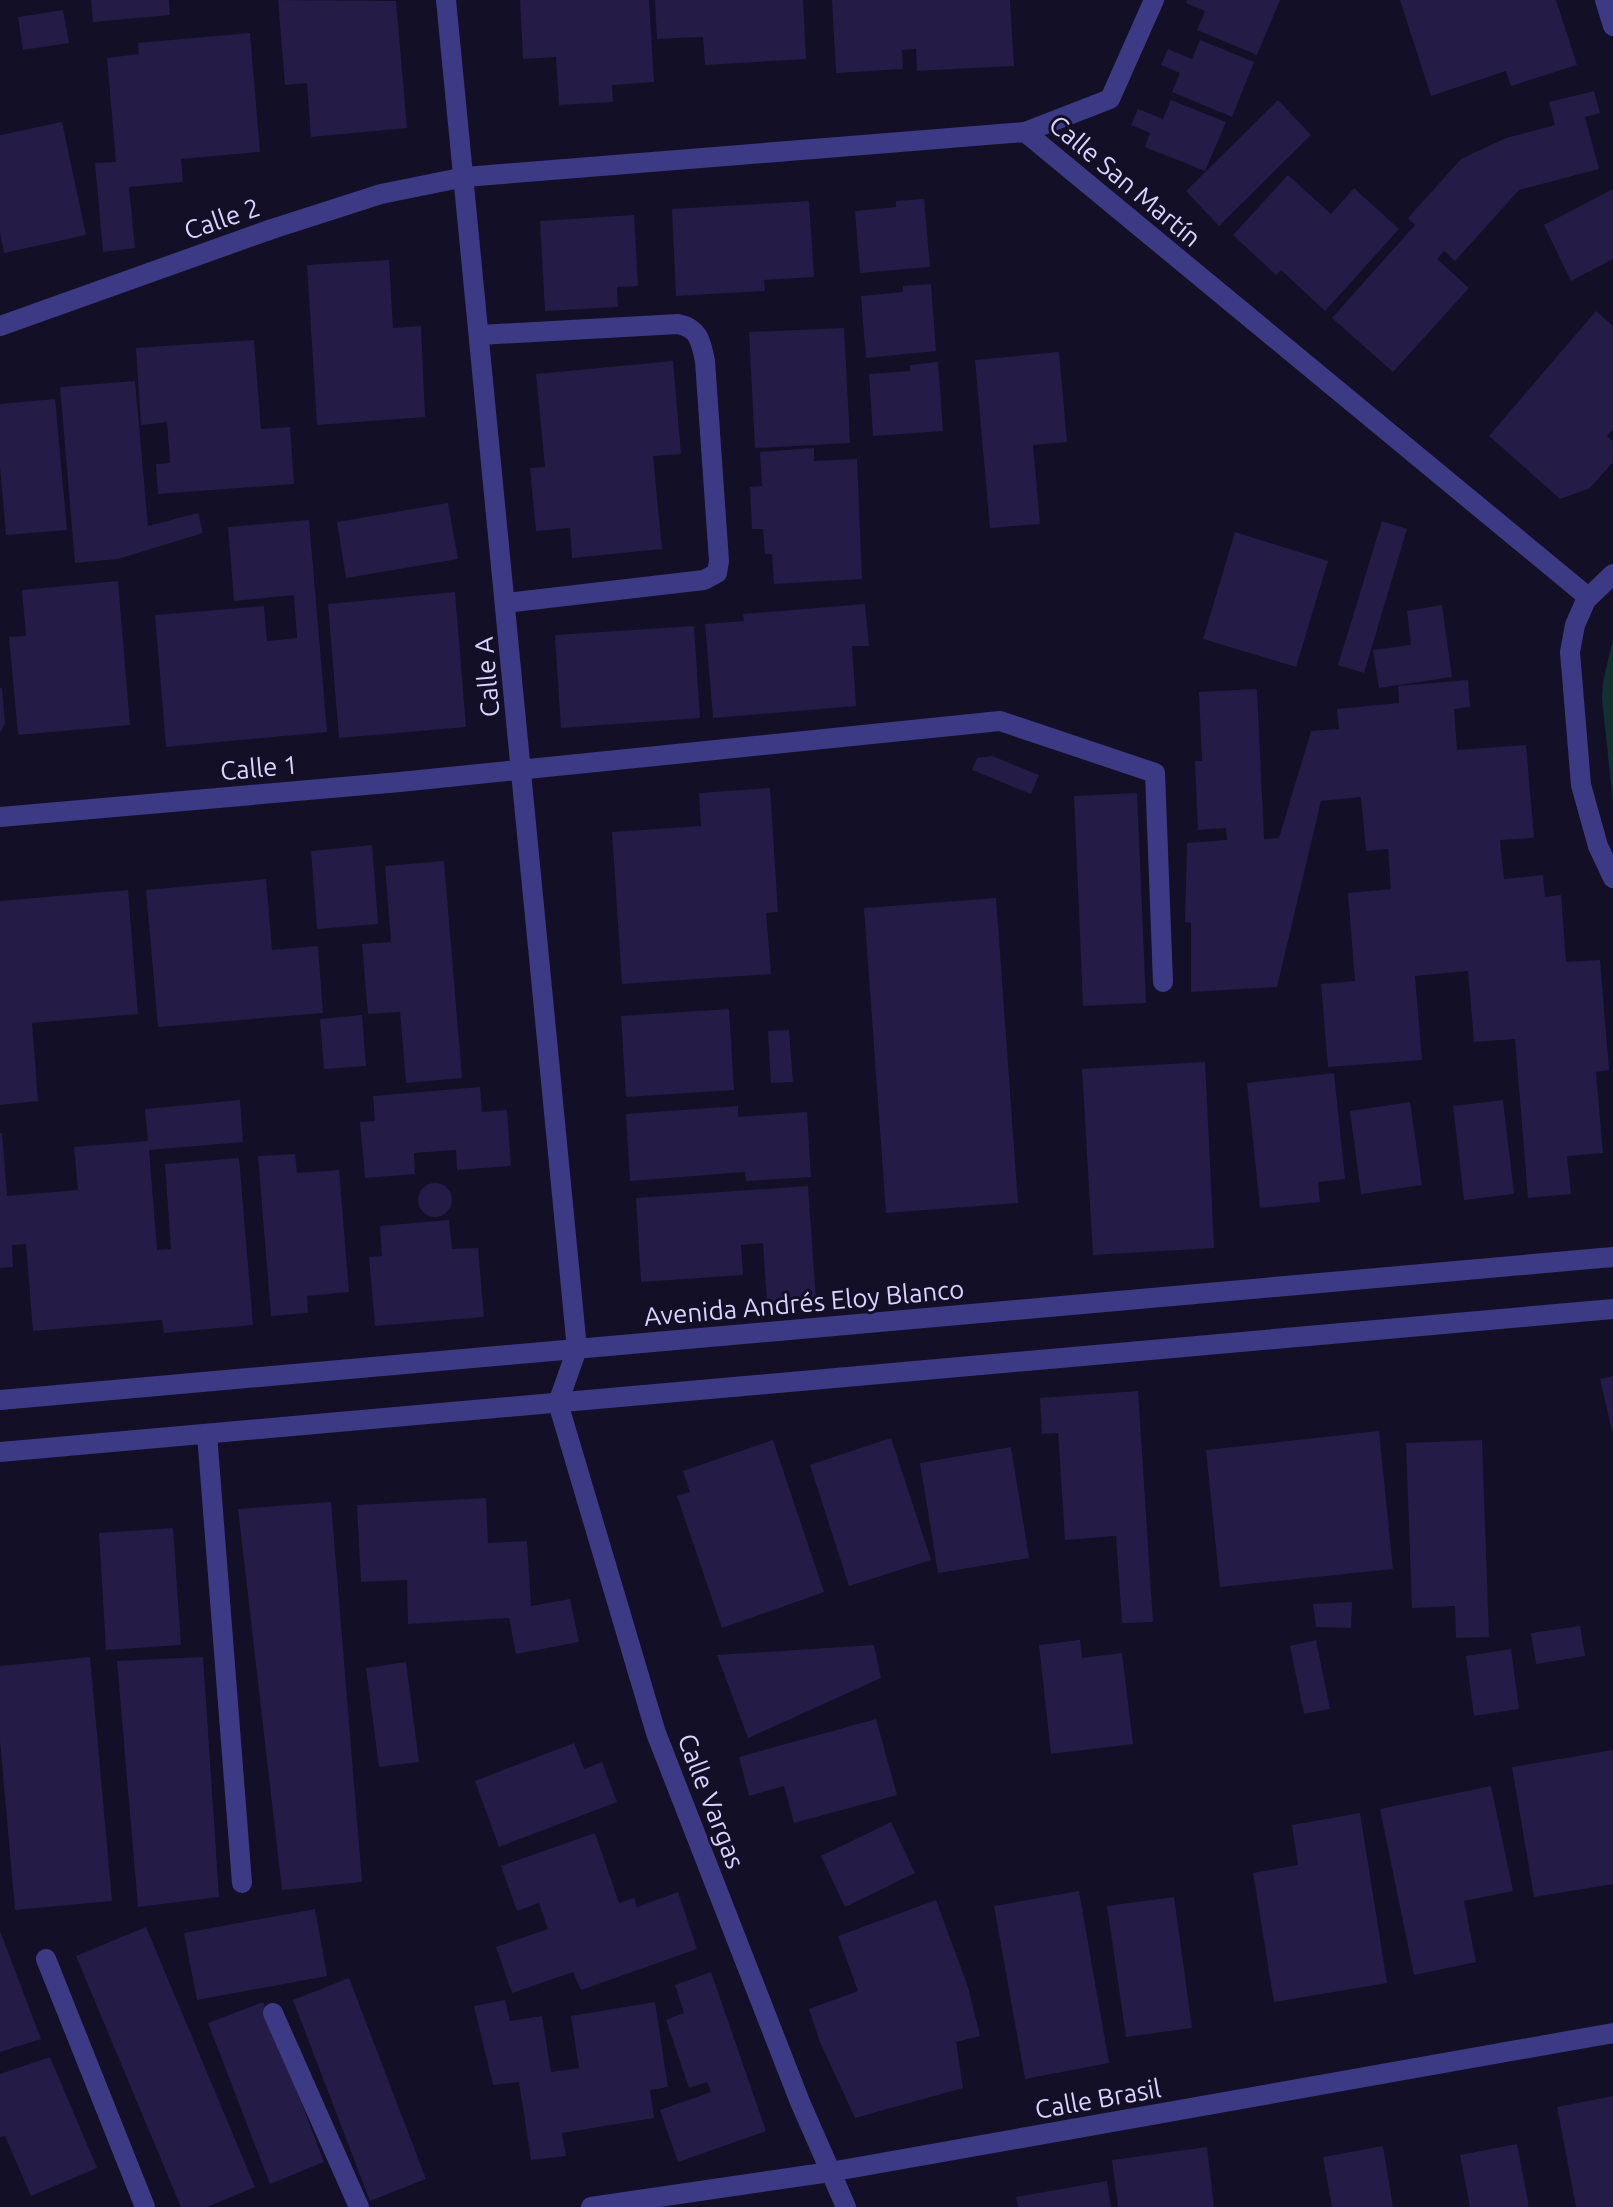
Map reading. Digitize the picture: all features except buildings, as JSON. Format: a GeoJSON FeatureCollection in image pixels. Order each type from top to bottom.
{"type":"FeatureCollection","features":[{"type":"Feature","properties":{"kind":"street","name":"Calle A"},"geometry":{"type":"LineString","coordinates":[[446,0],[577,1349]]}},
{"type":"Feature","properties":{"kind":"street"},"geometry":{"type":"LineString","coordinates":[[1025,132],[1110,99],[1154,0]]}},
{"type":"Feature","properties":{"kind":"street"},"geometry":{"type":"LineString","coordinates":[[1605,0],[1613,26]]}},
{"type":"Feature","properties":{"kind":"street","name":"Calle San Martín"},"geometry":{"type":"LineString","coordinates":[[465,177],[1025,132],[1588,597]]}},
{"type":"Feature","properties":{"kind":"street","name":"Calle 2"},"geometry":{"type":"LineString","coordinates":[[0,326],[272,229],[381,194],[465,177]]}},
{"type":"Feature","properties":{"kind":"street"},"geometry":{"type":"LineString","coordinates":[[480,335],[678,324],[689,326],[696,332],[705,361],[719,561],[717,573],[704,580],[506,603]]}},
{"type":"Feature","properties":{"kind":"street"},"geometry":{"type":"LineString","coordinates":[[1613,574],[1588,597],[1575,625],[1570,652],[1574,724],[1588,814],[1613,878]]}},
{"type":"Feature","properties":{"kind":"street","name":"Calle 1"},"geometry":{"type":"LineString","coordinates":[[0,817],[522,770],[1000,721],[1155,773],[1163,982]]}},
{"type":"Feature","properties":{"kind":"street","name":"Avenida Andrés Eloy Blanco"},"geometry":{"type":"LineString","coordinates":[[0,1400],[1613,1257]]}},
{"type":"Feature","properties":{"kind":"street"},"geometry":{"type":"LineString","coordinates":[[0,1452],[1613,1309]]}},
{"type":"Feature","properties":{"kind":"street"},"geometry":{"type":"LineString","coordinates":[[558,1403],[577,1349]]}},
{"type":"Feature","properties":{"kind":"street","name":"Calle Vargas"},"geometry":{"type":"LineString","coordinates":[[558,1403],[656,1733],[800,2102],[846,2207]]}},
{"type":"Feature","properties":{"kind":"street"},"geometry":{"type":"LineString","coordinates":[[207,1434],[242,1883]]}},
{"type":"Feature","properties":{"kind":"street"},"geometry":{"type":"LineString","coordinates":[[46,1959],[145,2207]]}},
{"type":"Feature","properties":{"kind":"street"},"geometry":{"type":"LineString","coordinates":[[273,2013],[359,2207]]}},
{"type":"Feature","properties":{"kind":"street","name":"Calle Brasil"},"geometry":{"type":"LineString","coordinates":[[591,2207],[830,2172],[1613,2033]]}},
{"type":"Feature","properties":{"kind":"green space"},"geometry":{"type":"Polygon","coordinates":[[[1613,639],[1613,802],[1602,699],[1613,639]]]}}]}
